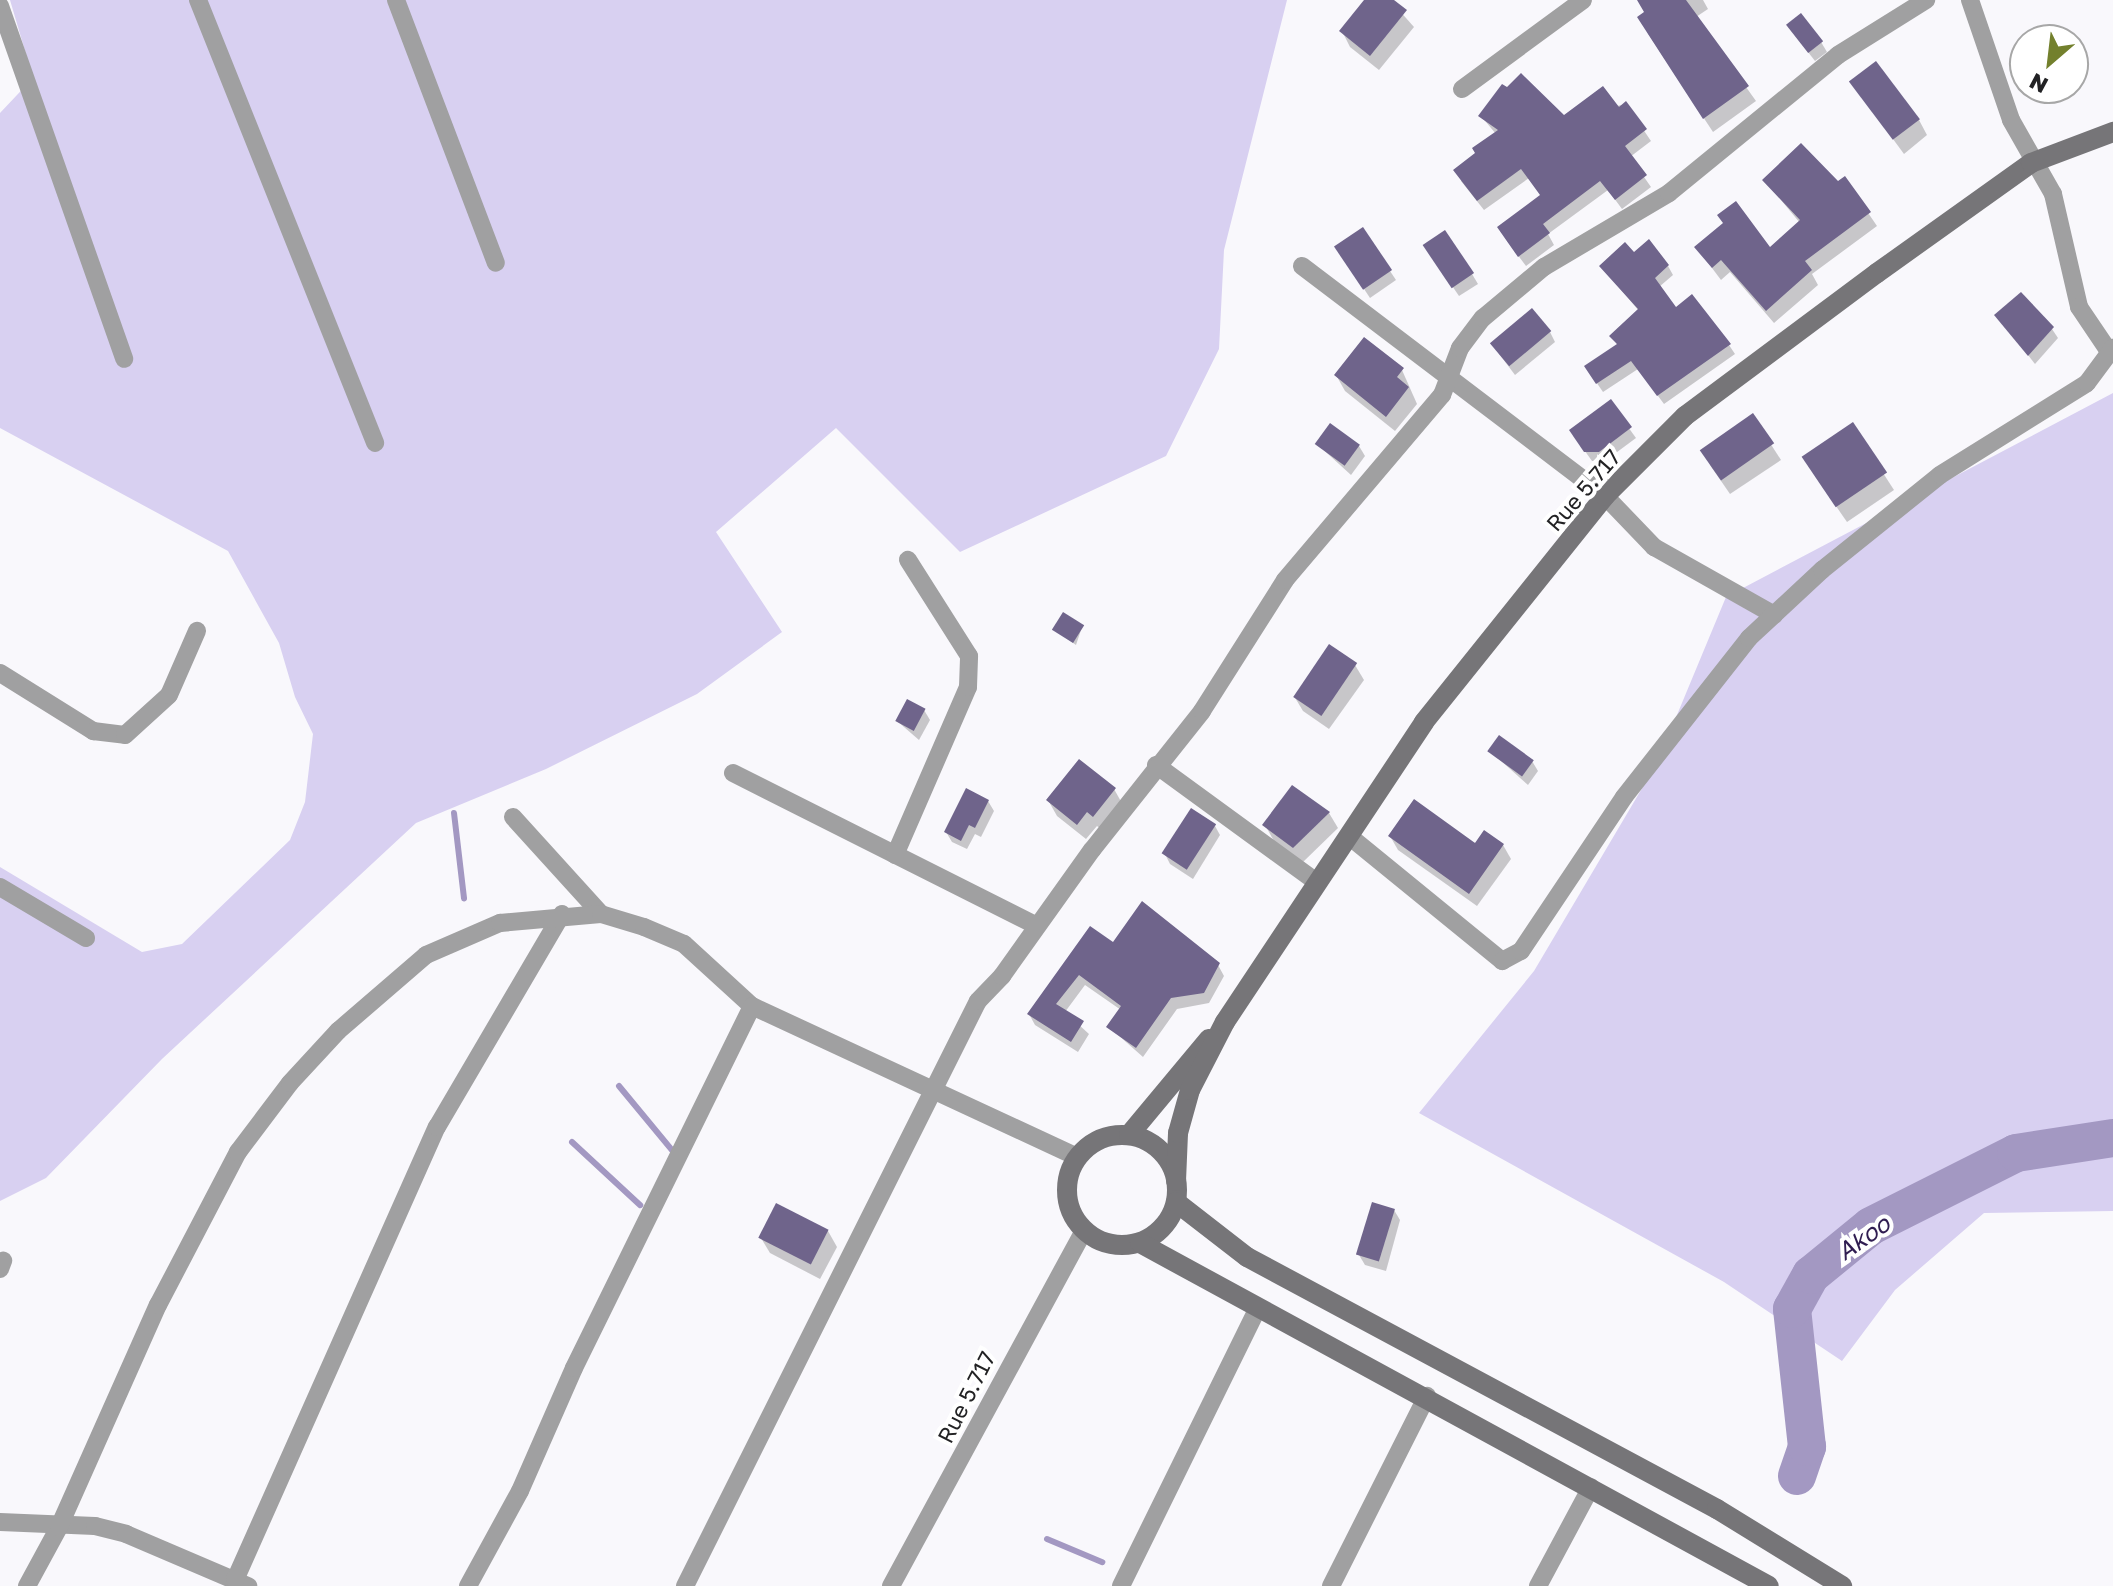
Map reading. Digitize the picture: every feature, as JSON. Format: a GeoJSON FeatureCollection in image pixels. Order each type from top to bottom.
{"type":"FeatureCollection","features":[{"type":"Feature","properties":{"kind":"street"},"geometry":{"type":"LineString","coordinates":[[198,0],[375,443]]}},
{"type":"Feature","properties":{"kind":"street"},"geometry":{"type":"LineString","coordinates":[[396,0],[496,263]]}},
{"type":"Feature","properties":{"kind":"street"},"geometry":{"type":"LineString","coordinates":[[1462,89],[1583,0]]}},
{"type":"Feature","properties":{"kind":"street"},"geometry":{"type":"LineString","coordinates":[[685,1586],[978,1001],[1156,765],[1202,711],[1285,580],[1449,381],[1460,348],[1483,318],[1544,267],[1669,193],[1838,55],[1926,0]]}},
{"type":"Feature","properties":{"kind":"street"},"geometry":{"type":"LineString","coordinates":[[1349,836],[1502,961],[1521,951],[1624,797],[1749,638],[1940,475],[2087,383],[2110,349],[2079,307],[2053,194],[2031,163],[2000,93],[1970,0]]}},
{"type":"Feature","properties":{"kind":"street"},"geometry":{"type":"LineString","coordinates":[[0,6],[124,359]]}},
{"type":"Feature","properties":{"kind":"street","name":"Rue 5.717"},"geometry":{"type":"LineString","coordinates":[[1176,1181],[1178,1133],[1190,1090],[1225,1022],[1424,722],[1605,496],[1685,416],[1728,382],[2031,163],[2113,132]]}},
{"type":"Feature","properties":{"kind":"street"},"geometry":{"type":"LineString","coordinates":[[1302,266],[1449,381],[1605,496],[1654,547],[1774,615]]}},
{"type":"Feature","properties":{"kind":"street"},"geometry":{"type":"LineString","coordinates":[[895,855],[968,687],[969,656],[908,560]]}},
{"type":"Feature","properties":{"kind":"street"},"geometry":{"type":"LineString","coordinates":[[0,673],[93,731],[125,735],[169,695],[197,631]]}},
{"type":"Feature","properties":{"kind":"street"},"geometry":{"type":"LineString","coordinates":[[1156,765],[1318,883]]}},
{"type":"Feature","properties":{"kind":"street"},"geometry":{"type":"LineString","coordinates":[[733,773],[1037,926]]}},
{"type":"Feature","properties":{"kind":"street"},"geometry":{"type":"LineString","coordinates":[[513,817],[601,914]]}},
{"type":"Feature","properties":{"kind":"street"},"geometry":{"type":"LineString","coordinates":[[0,887],[86,938]]}},
{"type":"Feature","properties":{"kind":"street"},"geometry":{"type":"LineString","coordinates":[[0,1522],[59,1527],[95,1526],[126,1534],[242,1583],[437,1127],[562,914]]}},
{"type":"Feature","properties":{"kind":"street"},"geometry":{"type":"LineString","coordinates":[[27,1586],[59,1527],[196,1230],[238,1152],[290,1083],[338,1031],[426,955],[500,923],[562,914],[601,914],[684,944],[752,1006],[1077,1157]]}},
{"type":"Feature","properties":{"kind":"street"},"geometry":{"type":"LineString","coordinates":[[468,1586],[520,1491],[574,1368],[752,1006]]}},
{"type":"Feature","properties":{"kind":"street","name":"Rue 5.717"},"geometry":{"type":"LineString","coordinates":[[1129,1135],[1225,1022]]}},
{"type":"Feature","properties":{"kind":"street"},"geometry":{"type":"LineString","coordinates":[[1140,1243],[1169,1219],[1176,1202],[1176,1181],[1160,1150],[1129,1135],[1100,1139],[1077,1157],[1066,1187],[1068,1203],[1084,1231],[1110,1245],[1140,1243],[1427,1396],[1769,1586]]}},
{"type":"Feature","properties":{"kind":"street"},"geometry":{"type":"LineString","coordinates":[[1176,1202],[1247,1257],[1717,1509],[1842,1586]]}},
{"type":"Feature","properties":{"kind":"street","name":"Rue 5.717"},"geometry":{"type":"LineString","coordinates":[[891,1586],[1084,1231]]}},
{"type":"Feature","properties":{"kind":"street"},"geometry":{"type":"LineString","coordinates":[[1121,1586],[1258,1308]]}},
{"type":"Feature","properties":{"kind":"street"},"geometry":{"type":"LineString","coordinates":[[1331,1586],[1427,1396]]}},
{"type":"Feature","properties":{"kind":"street"},"geometry":{"type":"LineString","coordinates":[[1538,1586],[1591,1487]]}},
{"type":"Feature","properties":{"kind":"shaded area"},"geometry":{"type":"Polygon","coordinates":[[[10,0],[1287,0],[1224,250],[1219,349],[1166,456],[960,552],[836,428],[716,532],[782,632],[697,694],[546,769],[416,823],[162,1059],[46,1178],[0,1201],[0,867],[142,952],[182,944],[290,840],[305,802],[313,734],[295,697],[279,643],[228,551],[0,428],[0,113],[33,78],[10,0]]]}},
{"type":"Feature","properties":{"kind":"shaded area"},"geometry":{"type":"Polygon","coordinates":[[[2113,393],[2113,1211],[1984,1213],[1895,1290],[1842,1361],[1724,1282],[1419,1113],[1534,971],[1657,763],[1726,597],[2113,393]]]}},
{"type":"Feature","properties":{"kind":"building"},"geometry":{"type":"Polygon","coordinates":[[[1364,0],[1394,0],[1407,10],[1370,56],[1339,31],[1364,0]]]}},
{"type":"Feature","properties":{"kind":"building"},"geometry":{"type":"Polygon","coordinates":[[[1637,0],[1686,0],[1749,86],[1703,119],[1637,17],[1644,12],[1637,0]]]}},
{"type":"Feature","properties":{"kind":"building"},"geometry":{"type":"Polygon","coordinates":[[[1801,13],[1823,41],[1808,53],[1786,25],[1801,13]]]}},
{"type":"Feature","properties":{"kind":"building"},"geometry":{"type":"Polygon","coordinates":[[[1876,61],[1920,119],[1893,140],[1849,81],[1876,61]]]}},
{"type":"Feature","properties":{"kind":"building"},"geometry":{"type":"Polygon","coordinates":[[[1521,73],[1564,115],[1603,86],[1619,107],[1626,101],[1647,129],[1625,146],[1647,175],[1615,200],[1600,181],[1543,224],[1550,233],[1518,257],[1497,227],[1540,195],[1521,169],[1477,201],[1453,170],[1475,153],[1472,148],[1498,130],[1478,116],[1502,84],[1507,87],[1521,73]]]}},
{"type":"Feature","properties":{"kind":"building"},"geometry":{"type":"Polygon","coordinates":[[[1801,143],[1838,181],[1845,176],[1871,212],[1805,261],[1812,270],[1766,311],[1721,260],[1712,268],[1694,247],[1723,223],[1717,215],[1736,201],[1770,247],[1800,220],[1762,180],[1801,143]]]}},
{"type":"Feature","properties":{"kind":"building"},"geometry":{"type":"Polygon","coordinates":[[[1363,227],[1392,270],[1363,290],[1334,247],[1363,227]]]}},
{"type":"Feature","properties":{"kind":"building"},"geometry":{"type":"Polygon","coordinates":[[[1445,230],[1474,273],[1452,288],[1423,245],[1445,230]]]}},
{"type":"Feature","properties":{"kind":"building"},"geometry":{"type":"Polygon","coordinates":[[[1649,239],[1669,265],[1655,278],[1676,307],[1692,294],[1731,344],[1657,396],[1631,361],[1596,384],[1584,366],[1617,344],[1609,336],[1638,309],[1599,266],[1625,242],[1634,252],[1649,239]]]}},
{"type":"Feature","properties":{"kind":"building"},"geometry":{"type":"Polygon","coordinates":[[[2021,292],[2054,327],[2028,356],[1994,315],[2021,292]]]}},
{"type":"Feature","properties":{"kind":"building"},"geometry":{"type":"Polygon","coordinates":[[[1532,308],[1551,331],[1509,366],[1490,343],[1532,308]]]}},
{"type":"Feature","properties":{"kind":"building"},"geometry":{"type":"Polygon","coordinates":[[[1364,337],[1404,368],[1397,377],[1409,387],[1386,417],[1334,375],[1364,337]]]}},
{"type":"Feature","properties":{"kind":"building"},"geometry":{"type":"Polygon","coordinates":[[[1611,399],[1632,427],[1599,452],[1584,452],[1569,430],[1611,399]]]}},
{"type":"Feature","properties":{"kind":"building"},"geometry":{"type":"Polygon","coordinates":[[[1753,413],[1774,443],[1721,481],[1700,450],[1753,413]]]}},
{"type":"Feature","properties":{"kind":"building"},"geometry":{"type":"Polygon","coordinates":[[[1853,422],[1887,473],[1836,507],[1802,457],[1853,422]]]}},
{"type":"Feature","properties":{"kind":"building"},"geometry":{"type":"Polygon","coordinates":[[[1330,423],[1360,445],[1345,466],[1315,444],[1330,423]]]}},
{"type":"Feature","properties":{"kind":"building"},"geometry":{"type":"Polygon","coordinates":[[[1063,612],[1084,625],[1073,643],[1052,630],[1063,612]]]}},
{"type":"Feature","properties":{"kind":"building"},"geometry":{"type":"Polygon","coordinates":[[[1329,644],[1357,663],[1321,716],[1293,697],[1329,644]]]}},
{"type":"Feature","properties":{"kind":"building"},"geometry":{"type":"Polygon","coordinates":[[[907,699],[926,709],[914,731],[895,721],[907,699]]]}},
{"type":"Feature","properties":{"kind":"building"},"geometry":{"type":"Polygon","coordinates":[[[1499,735],[1534,760],[1522,776],[1487,751],[1499,735]]]}},
{"type":"Feature","properties":{"kind":"building"},"geometry":{"type":"Polygon","coordinates":[[[1079,759],[1116,788],[1093,817],[1087,812],[1077,825],[1046,800],[1079,759]]]}},
{"type":"Feature","properties":{"kind":"building"},"geometry":{"type":"Polygon","coordinates":[[[1292,785],[1330,812],[1293,848],[1262,825],[1292,785]]]}},
{"type":"Feature","properties":{"kind":"building"},"geometry":{"type":"Polygon","coordinates":[[[966,788],[989,800],[975,828],[969,825],[961,841],[944,832],[966,788]]]}},
{"type":"Feature","properties":{"kind":"building"},"geometry":{"type":"Polygon","coordinates":[[[1414,799],[1475,843],[1484,830],[1504,844],[1469,894],[1388,836],[1414,799]]]}},
{"type":"Feature","properties":{"kind":"building"},"geometry":{"type":"Polygon","coordinates":[[[1191,808],[1216,824],[1187,870],[1162,853],[1191,808]]]}},
{"type":"Feature","properties":{"kind":"building"},"geometry":{"type":"Polygon","coordinates":[[[1142,901],[1220,963],[1204,993],[1171,998],[1136,1048],[1106,1027],[1121,1006],[1079,975],[1056,1004],[1084,1021],[1071,1042],[1027,1014],[1090,926],[1113,942],[1142,901]]]}},
{"type":"Feature","properties":{"kind":"building"},"geometry":{"type":"Polygon","coordinates":[[[1372,1202],[1395,1209],[1379,1262],[1356,1255],[1372,1202]]]}},
{"type":"Feature","properties":{"kind":"building"},"geometry":{"type":"Polygon","coordinates":[[[776,1203],[829,1230],[811,1265],[758,1238],[776,1203]]]}},
{"type":"Feature","properties":{"kind":"waterway"},"geometry":{"type":"LineString","coordinates":[[454,813],[464,898]]}},
{"type":"Feature","properties":{"kind":"waterway"},"geometry":{"type":"LineString","coordinates":[[619,1086],[676,1155]]}},
{"type":"Feature","properties":{"kind":"waterway","name":"Akoo"},"geometry":{"type":"LineString","coordinates":[[1797,1476],[1807,1447],[1792,1309],[1811,1275],[1871,1226],[2016,1153],[2113,1138]]}},
{"type":"Feature","properties":{"kind":"waterway"},"geometry":{"type":"LineString","coordinates":[[572,1142],[640,1205]]}},
{"type":"Feature","properties":{"kind":"waterway"},"geometry":{"type":"LineString","coordinates":[[1047,1539],[1102,1562]]}}]}
